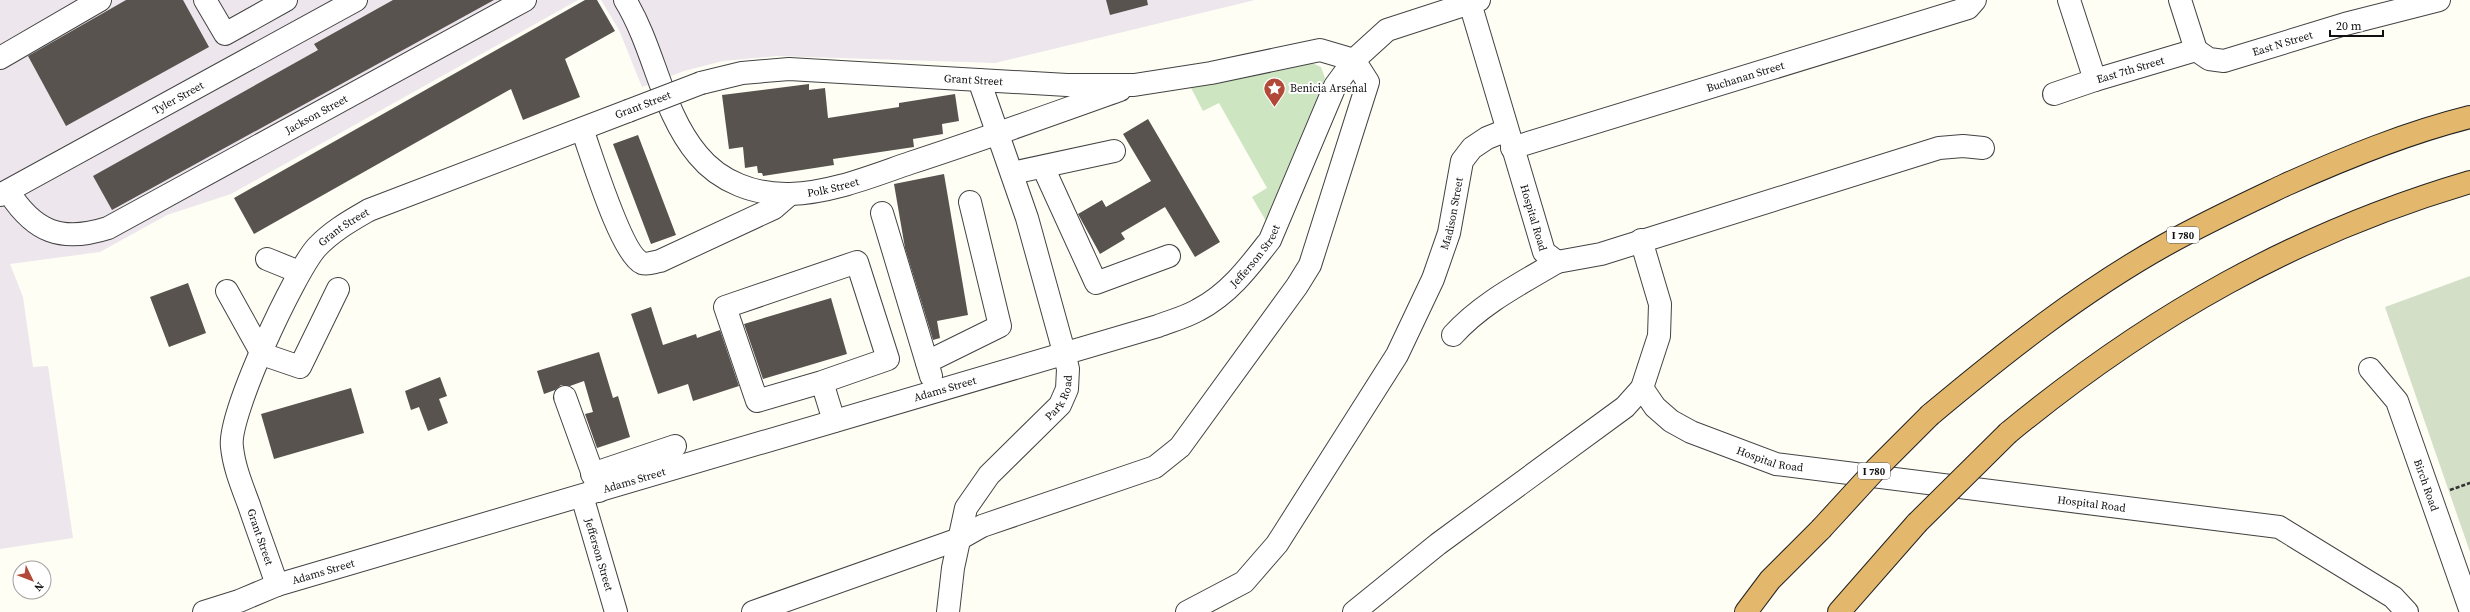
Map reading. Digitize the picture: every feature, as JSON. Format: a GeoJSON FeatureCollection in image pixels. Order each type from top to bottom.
{"type":"FeatureCollection","features":[{"type":"Feature","properties":{"kind":"highway","name":"I 780"},"geometry":{"type":"LineString","coordinates":[[1765,612],[1820,529],[1876,469],[1930,415],[1992,362],[2073,303],[2164,245],[2226,212],[2349,156],[2436,126],[2470,118]]}},
{"type":"Feature","properties":{"kind":"highway"},"geometry":{"type":"LineString","coordinates":[[1839,612],[1917,523],[2008,433],[2059,391],[2128,342],[2224,283],[2296,246],[2429,194],[2470,182]]}},
{"type":"Feature","properties":{"kind":"highway"},"geometry":{"type":"LineString","coordinates":[[1746,612],[1770,580],[1820,529]]}},
{"type":"Feature","properties":{"kind":"street"},"geometry":{"type":"LineString","coordinates":[[0,58],[100,0]]}},
{"type":"Feature","properties":{"kind":"street"},"geometry":{"type":"LineString","coordinates":[[206,0],[225,34],[253,8],[286,0]]}},
{"type":"Feature","properties":{"kind":"street","name":"Tyler Street"},"geometry":{"type":"LineString","coordinates":[[4,193],[356,0]]}},
{"type":"Feature","properties":{"kind":"street","name":"Jackson Street"},"geometry":{"type":"LineString","coordinates":[[4,193],[30,220],[47,230],[76,235],[108,228],[525,0]]}},
{"type":"Feature","properties":{"kind":"street","name":"Polk Street"},"geometry":{"type":"LineString","coordinates":[[625,0],[679,128],[698,156],[726,180],[755,190],[789,194],[827,190],[999,134],[1134,85]]}},
{"type":"Feature","properties":{"kind":"street","name":"Buchanan Street"},"geometry":{"type":"LineString","coordinates":[[1509,139],[1968,8],[1975,0]]}},
{"type":"Feature","properties":{"kind":"street","name":"East 7th Street"},"geometry":{"type":"LineString","coordinates":[[2069,0],[2095,80],[2196,50]]}},
{"type":"Feature","properties":{"kind":"street"},"geometry":{"type":"LineString","coordinates":[[2180,0],[2196,50]]}},
{"type":"Feature","properties":{"kind":"street","name":"East N Street"},"geometry":{"type":"LineString","coordinates":[[2196,50],[2209,59],[2224,61],[2345,24],[2439,0]]}},
{"type":"Feature","properties":{"kind":"street","name":"Hospital Road"},"geometry":{"type":"LineString","coordinates":[[1474,2],[1509,139],[1544,252],[1557,262],[1602,254],[1641,240]]}},
{"type":"Feature","properties":{"kind":"street","name":"Jefferson Street"},"geometry":{"type":"LineString","coordinates":[[1064,352],[1158,326],[1198,310],[1230,288],[1257,258],[1270,240],[1335,86],[1354,60],[1387,30],[1474,2]]}},
{"type":"Feature","properties":{"kind":"street","name":"Grant Street"},"geometry":{"type":"LineString","coordinates":[[277,585],[238,475],[232,447],[231,431],[240,400],[299,272],[317,247],[338,227],[369,210],[700,83],[742,73],[789,69],[1067,85],[1134,85],[1211,73],[1320,50],[1354,60]]}},
{"type":"Feature","properties":{"kind":"street"},"geometry":{"type":"LineString","coordinates":[[753,612],[959,540],[982,526],[1155,467],[1180,447],[1297,286],[1310,265],[1368,82],[1354,60]]}},
{"type":"Feature","properties":{"kind":"street","name":"Park Road"},"geometry":{"type":"LineString","coordinates":[[948,612],[959,540],[966,508],[976,491],[989,475],[1060,405],[1067,389],[1068,370],[1064,352],[1027,218],[979,80]]}},
{"type":"Feature","properties":{"kind":"street"},"geometry":{"type":"LineString","coordinates":[[2054,94],[2095,80]]}},
{"type":"Feature","properties":{"kind":"street"},"geometry":{"type":"LineString","coordinates":[[582,128],[619,230],[628,247],[641,262],[648,264],[660,261],[774,208],[789,194]]}},
{"type":"Feature","properties":{"kind":"street","name":"Madison Street"},"geometry":{"type":"LineString","coordinates":[[1187,612],[1244,582],[1277,544],[1397,354],[1415,317],[1433,279],[1449,233],[1462,161],[1472,148],[1487,138],[1509,139]]}},
{"type":"Feature","properties":{"kind":"street"},"geometry":{"type":"LineString","coordinates":[[1354,612],[1438,544],[1625,407],[1642,388],[1657,343],[1660,320],[1660,304],[1641,240],[1939,148],[1963,146],[1982,148]]}},
{"type":"Feature","properties":{"kind":"street"},"geometry":{"type":"LineString","coordinates":[[1012,173],[1114,151]]}},
{"type":"Feature","properties":{"kind":"street"},"geometry":{"type":"LineString","coordinates":[[1043,166],[1096,284],[1169,256]]}},
{"type":"Feature","properties":{"kind":"street"},"geometry":{"type":"LineString","coordinates":[[927,362],[1000,326],[970,202]]}},
{"type":"Feature","properties":{"kind":"street"},"geometry":{"type":"LineString","coordinates":[[882,213],[936,391]]}},
{"type":"Feature","properties":{"kind":"street"},"geometry":{"type":"LineString","coordinates":[[267,259],[299,272]]}},
{"type":"Feature","properties":{"kind":"street"},"geometry":{"type":"LineString","coordinates":[[857,262],[888,359],[822,382],[757,400],[725,307],[857,262]]}},
{"type":"Feature","properties":{"kind":"street"},"geometry":{"type":"LineString","coordinates":[[1453,335],[1467,319],[1499,296],[1557,262]]}},
{"type":"Feature","properties":{"kind":"street"},"geometry":{"type":"LineString","coordinates":[[227,291],[262,354],[300,368],[338,289]]}},
{"type":"Feature","properties":{"kind":"street","name":"Adams Street"},"geometry":{"type":"LineString","coordinates":[[204,612],[232,606],[277,585],[591,487],[834,421],[1064,352]]}},
{"type":"Feature","properties":{"kind":"street","name":"Birch Road"},"geometry":{"type":"LineString","coordinates":[[2370,369],[2397,401],[2470,609]]}},
{"type":"Feature","properties":{"kind":"street"},"geometry":{"type":"LineString","coordinates":[[822,382],[834,421]]}},
{"type":"Feature","properties":{"kind":"street","name":"Hospital Road"},"geometry":{"type":"LineString","coordinates":[[1642,388],[1655,407],[1691,432],[1776,464],[2279,527],[2393,597],[2407,612]]}},
{"type":"Feature","properties":{"kind":"street","name":"Jefferson Street"},"geometry":{"type":"LineString","coordinates":[[565,397],[591,487],[616,612]]}},
{"type":"Feature","properties":{"kind":"street"},"geometry":{"type":"LineString","coordinates":[[591,487],[675,446]]}},
{"type":"Feature","properties":{"kind":"shaded area"},"geometry":{"type":"Polygon","coordinates":[[[0,0],[578,0],[231,194],[167,215],[100,252],[10,264],[23,297],[33,367],[48,366],[73,538],[0,549],[0,0]]]}},
{"type":"Feature","properties":{"kind":"shaded area"},"geometry":{"type":"Polygon","coordinates":[[[601,0],[1255,0],[995,63],[777,56],[723,61],[684,71],[642,87],[619,30],[601,0]]]}},
{"type":"Feature","properties":{"kind":"green space"},"geometry":{"type":"Polygon","coordinates":[[[1312,63],[1321,67],[1325,78],[1266,221],[1252,197],[1267,188],[1219,103],[1203,111],[1190,86],[1312,63]]]}},
{"type":"Feature","properties":{"kind":"green space"},"geometry":{"type":"Polygon","coordinates":[[[2470,276],[2470,552],[2385,307],[2470,276]]]}},
{"type":"Feature","properties":{"kind":"building"},"geometry":{"type":"Polygon","coordinates":[[[126,0],[183,0],[209,47],[66,126],[28,56],[126,0]]]}},
{"type":"Feature","properties":{"kind":"building"},"geometry":{"type":"Polygon","coordinates":[[[393,0],[494,0],[112,210],[93,176],[318,50],[314,44],[393,0]]]}},
{"type":"Feature","properties":{"kind":"building"},"geometry":{"type":"Polygon","coordinates":[[[585,0],[597,0],[615,31],[565,59],[580,97],[523,120],[511,89],[254,234],[234,198],[585,0]]]}},
{"type":"Feature","properties":{"kind":"building"},"geometry":{"type":"Polygon","coordinates":[[[1106,0],[1147,0],[1148,5],[1110,15],[1106,0]]]}},
{"type":"Feature","properties":{"kind":"building"},"geometry":{"type":"Polygon","coordinates":[[[809,84],[809,90],[825,88],[828,118],[899,107],[899,103],[955,94],[959,121],[942,124],[943,134],[913,139],[914,147],[833,159],[834,165],[763,176],[762,173],[758,173],[757,166],[745,168],[743,147],[729,149],[722,95],[809,84]]]}},
{"type":"Feature","properties":{"kind":"building"},"geometry":{"type":"Polygon","coordinates":[[[1148,119],[1220,242],[1195,257],[1165,207],[1121,233],[1125,239],[1100,254],[1078,214],[1102,200],[1106,207],[1151,181],[1123,134],[1148,119]]]}},
{"type":"Feature","properties":{"kind":"building"},"geometry":{"type":"Polygon","coordinates":[[[638,135],[676,235],[651,244],[613,144],[638,135]]]}},
{"type":"Feature","properties":{"kind":"building"},"geometry":{"type":"Polygon","coordinates":[[[944,174],[968,315],[937,321],[940,338],[933,340],[905,248],[894,184],[944,174]]]}},
{"type":"Feature","properties":{"kind":"building"},"geometry":{"type":"Polygon","coordinates":[[[188,283],[206,333],[169,347],[150,297],[188,283]]]}},
{"type":"Feature","properties":{"kind":"building"},"geometry":{"type":"Polygon","coordinates":[[[831,298],[847,354],[763,379],[744,324],[831,298]]]}},
{"type":"Feature","properties":{"kind":"building"},"geometry":{"type":"Polygon","coordinates":[[[651,307],[663,345],[696,334],[697,338],[720,330],[739,386],[693,401],[688,384],[658,394],[631,314],[651,307]]]}},
{"type":"Feature","properties":{"kind":"building"},"geometry":{"type":"Polygon","coordinates":[[[599,352],[613,398],[618,396],[630,437],[597,448],[585,414],[593,412],[584,381],[570,386],[561,385],[555,390],[544,394],[537,371],[599,352]]]}},
{"type":"Feature","properties":{"kind":"building"},"geometry":{"type":"Polygon","coordinates":[[[440,377],[447,396],[439,399],[448,423],[428,431],[419,407],[411,410],[405,391],[440,377]]]}},
{"type":"Feature","properties":{"kind":"building"},"geometry":{"type":"Polygon","coordinates":[[[351,388],[364,433],[274,459],[261,414],[351,388]]]}},
{"type":"Feature","properties":{"kind":"place","name":"Benicia Arsenal"},"geometry":{"type":"Point","coordinates":[1274,108]}}]}
